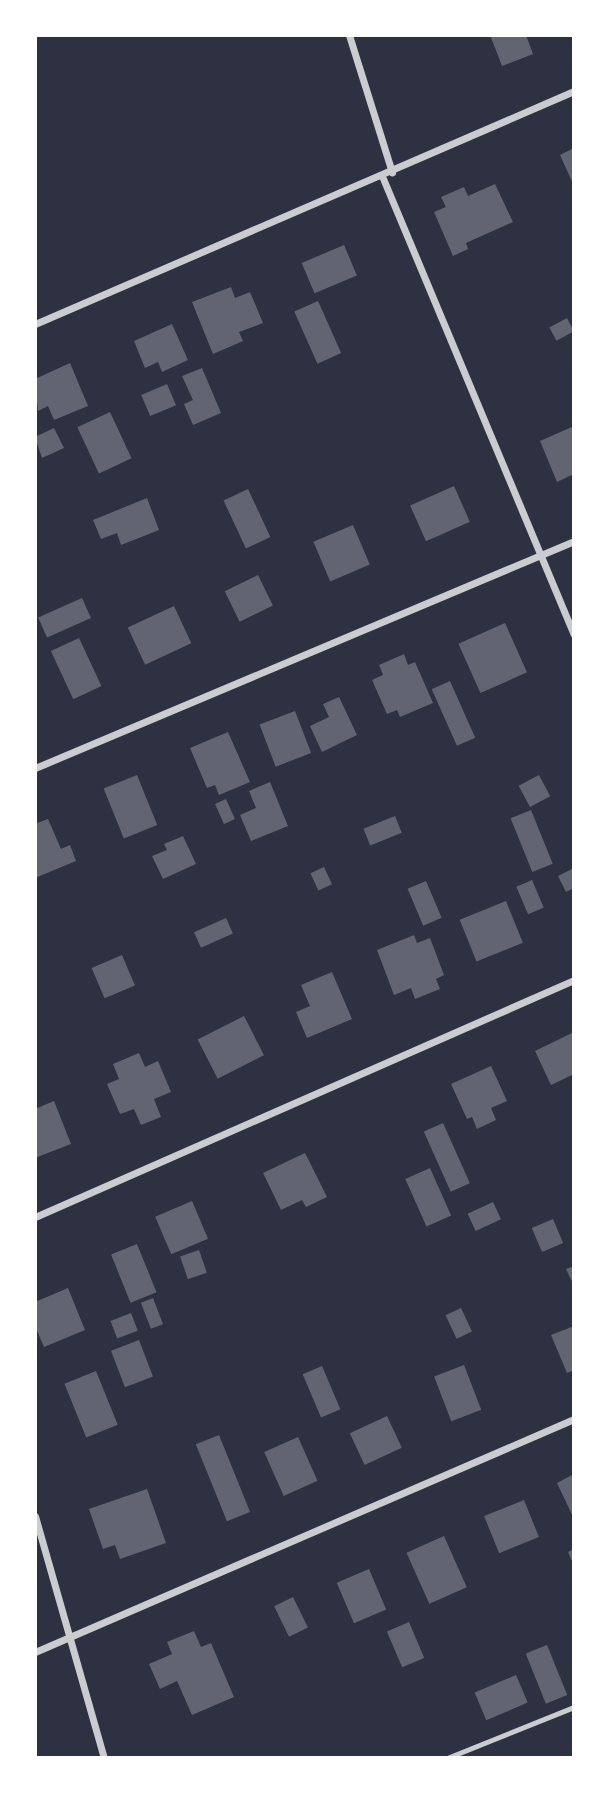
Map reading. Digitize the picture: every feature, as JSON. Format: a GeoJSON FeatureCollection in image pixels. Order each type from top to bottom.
{"type":"FeatureCollection","features":[{"type":"Feature","properties":{"kind":"street"},"geometry":{"type":"LineString","coordinates":[[349,35],[392,172]]}},
{"type":"Feature","properties":{"kind":"street"},"geometry":{"type":"LineString","coordinates":[[35,324],[392,172],[574,91]]}},
{"type":"Feature","properties":{"kind":"street"},"geometry":{"type":"LineString","coordinates":[[382,176],[574,634]]}},
{"type":"Feature","properties":{"kind":"street"},"geometry":{"type":"LineString","coordinates":[[35,768],[574,541]]}},
{"type":"Feature","properties":{"kind":"street"},"geometry":{"type":"LineString","coordinates":[[35,1217],[574,979]]}},
{"type":"Feature","properties":{"kind":"street"},"geometry":{"type":"LineString","coordinates":[[35,1652],[574,1419]]}},
{"type":"Feature","properties":{"kind":"street"},"geometry":{"type":"LineString","coordinates":[[35,1516],[104,1758]]}},
{"type":"Feature","properties":{"kind":"lane"},"geometry":{"type":"LineString","coordinates":[[447,1758],[574,1707]]}},
{"type":"Feature","properties":{"kind":"building"},"geometry":{"type":"Polygon","coordinates":[[[490,35],[526,35],[533,54],[502,66],[490,35]]]}},
{"type":"Feature","properties":{"kind":"building"},"geometry":{"type":"Polygon","coordinates":[[[574,148],[574,186],[560,155],[574,148]]]}},
{"type":"Feature","properties":{"kind":"building"},"geometry":{"type":"Polygon","coordinates":[[[495,184],[513,222],[466,243],[468,249],[453,256],[434,212],[446,207],[441,197],[464,187],[468,196],[495,184]]]}},
{"type":"Feature","properties":{"kind":"building"},"geometry":{"type":"Polygon","coordinates":[[[344,245],[357,275],[315,293],[302,263],[344,245]]]}},
{"type":"Feature","properties":{"kind":"building"},"geometry":{"type":"Polygon","coordinates":[[[231,287],[235,298],[250,292],[263,323],[239,332],[243,341],[213,354],[192,302],[231,287]]]}},
{"type":"Feature","properties":{"kind":"building"},"geometry":{"type":"Polygon","coordinates":[[[318,301],[341,353],[317,364],[294,312],[318,301]]]}},
{"type":"Feature","properties":{"kind":"building"},"geometry":{"type":"Polygon","coordinates":[[[567,318],[574,331],[556,341],[549,327],[567,318]]]}},
{"type":"Feature","properties":{"kind":"building"},"geometry":{"type":"Polygon","coordinates":[[[172,324],[188,360],[162,372],[158,362],[145,368],[134,341],[172,324]]]}},
{"type":"Feature","properties":{"kind":"building"},"geometry":{"type":"Polygon","coordinates":[[[70,363],[88,406],[54,420],[48,406],[38,411],[35,379],[70,363]]]}},
{"type":"Feature","properties":{"kind":"building"},"geometry":{"type":"Polygon","coordinates":[[[202,368],[221,413],[193,425],[184,404],[193,400],[182,376],[202,368]]]}},
{"type":"Feature","properties":{"kind":"building"},"geometry":{"type":"Polygon","coordinates":[[[167,384],[176,405],[150,416],[141,395],[167,384]]]}},
{"type":"Feature","properties":{"kind":"building"},"geometry":{"type":"Polygon","coordinates":[[[110,412],[132,458],[99,473],[77,427],[110,412]]]}},
{"type":"Feature","properties":{"kind":"building"},"geometry":{"type":"Polygon","coordinates":[[[574,426],[574,474],[557,482],[540,441],[574,426]]]}},
{"type":"Feature","properties":{"kind":"building"},"geometry":{"type":"Polygon","coordinates":[[[54,428],[64,448],[42,458],[35,437],[54,428]]]}},
{"type":"Feature","properties":{"kind":"building"},"geometry":{"type":"Polygon","coordinates":[[[454,486],[470,522],[426,541],[410,506],[454,486]]]}},
{"type":"Feature","properties":{"kind":"building"},"geometry":{"type":"Polygon","coordinates":[[[248,489],[270,537],[246,548],[224,500],[248,489]]]}},
{"type":"Feature","properties":{"kind":"building"},"geometry":{"type":"Polygon","coordinates":[[[147,498],[159,530],[121,545],[117,533],[101,539],[93,520],[147,498]]]}},
{"type":"Feature","properties":{"kind":"building"},"geometry":{"type":"Polygon","coordinates":[[[353,525],[370,565],[330,581],[313,542],[353,525]]]}},
{"type":"Feature","properties":{"kind":"building"},"geometry":{"type":"Polygon","coordinates":[[[258,575],[273,606],[240,622],[225,591],[258,575]]]}},
{"type":"Feature","properties":{"kind":"building"},"geometry":{"type":"Polygon","coordinates":[[[82,598],[91,618],[47,638],[38,618],[82,598]]]}},
{"type":"Feature","properties":{"kind":"building"},"geometry":{"type":"Polygon","coordinates":[[[174,606],[191,643],[145,665],[128,628],[174,606]]]}},
{"type":"Feature","properties":{"kind":"building"},"geometry":{"type":"Polygon","coordinates":[[[505,623],[527,672],[480,693],[458,644],[505,623]]]}},
{"type":"Feature","properties":{"kind":"building"},"geometry":{"type":"Polygon","coordinates":[[[79,638],[101,686],[73,699],[51,651],[79,638]]]}},
{"type":"Feature","properties":{"kind":"building"},"geometry":{"type":"Polygon","coordinates":[[[404,654],[408,665],[415,662],[433,703],[400,717],[397,710],[387,714],[372,680],[383,675],[379,665],[404,654]]]}},
{"type":"Feature","properties":{"kind":"building"},"geometry":{"type":"Polygon","coordinates":[[[450,681],[475,738],[457,746],[432,689],[450,681]]]}},
{"type":"Feature","properties":{"kind":"building"},"geometry":{"type":"Polygon","coordinates":[[[339,697],[357,735],[322,752],[310,726],[329,717],[323,704],[339,697]]]}},
{"type":"Feature","properties":{"kind":"building"},"geometry":{"type":"Polygon","coordinates":[[[295,711],[311,753],[276,767],[260,725],[295,711]]]}},
{"type":"Feature","properties":{"kind":"building"},"geometry":{"type":"Polygon","coordinates":[[[228,732],[250,782],[219,795],[215,785],[207,788],[190,748],[228,732]]]}},
{"type":"Feature","properties":{"kind":"building"},"geometry":{"type":"Polygon","coordinates":[[[137,775],[157,825],[124,839],[104,788],[137,775]]]}},
{"type":"Feature","properties":{"kind":"building"},"geometry":{"type":"Polygon","coordinates":[[[539,775],[550,796],[530,807],[519,786],[539,775]]]}},
{"type":"Feature","properties":{"kind":"building"},"geometry":{"type":"Polygon","coordinates":[[[270,782],[288,826],[251,841],[240,815],[256,808],[249,791],[270,782]]]}},
{"type":"Feature","properties":{"kind":"building"},"geometry":{"type":"Polygon","coordinates":[[[226,799],[235,819],[224,824],[215,804],[226,799]]]}},
{"type":"Feature","properties":{"kind":"building"},"geometry":{"type":"Polygon","coordinates":[[[531,810],[553,864],[532,872],[511,818],[531,810]]]}},
{"type":"Feature","properties":{"kind":"building"},"geometry":{"type":"Polygon","coordinates":[[[395,816],[402,833],[370,845],[363,829],[395,816]]]}},
{"type":"Feature","properties":{"kind":"building"},"geometry":{"type":"Polygon","coordinates":[[[48,819],[61,849],[70,845],[76,861],[35,878],[35,824],[48,819]]]}},
{"type":"Feature","properties":{"kind":"building"},"geometry":{"type":"Polygon","coordinates":[[[183,836],[196,864],[163,879],[152,856],[167,850],[164,844],[183,836]]]}},
{"type":"Feature","properties":{"kind":"building"},"geometry":{"type":"Polygon","coordinates":[[[324,867],[332,884],[318,891],[310,873],[324,867]]]}},
{"type":"Feature","properties":{"kind":"building"},"geometry":{"type":"Polygon","coordinates":[[[574,868],[574,888],[566,892],[558,876],[574,868]]]}},
{"type":"Feature","properties":{"kind":"building"},"geometry":{"type":"Polygon","coordinates":[[[532,880],[544,908],[528,914],[516,887],[532,880]]]}},
{"type":"Feature","properties":{"kind":"building"},"geometry":{"type":"Polygon","coordinates":[[[426,881],[442,918],[423,926],[408,889],[426,881]]]}},
{"type":"Feature","properties":{"kind":"building"},"geometry":{"type":"Polygon","coordinates":[[[506,901],[523,943],[476,961],[460,920],[506,901]]]}},
{"type":"Feature","properties":{"kind":"building"},"geometry":{"type":"Polygon","coordinates":[[[226,918],[233,934],[201,948],[194,932],[226,918]]]}},
{"type":"Feature","properties":{"kind":"building"},"geometry":{"type":"Polygon","coordinates":[[[414,935],[417,943],[430,938],[444,975],[436,979],[440,989],[415,999],[411,988],[394,995],[377,950],[414,935]]]}},
{"type":"Feature","properties":{"kind":"building"},"geometry":{"type":"Polygon","coordinates":[[[122,955],[135,985],[105,998],[92,968],[122,955]]]}},
{"type":"Feature","properties":{"kind":"building"},"geometry":{"type":"Polygon","coordinates":[[[332,972],[352,1019],[307,1038],[296,1012],[310,1006],[301,985],[332,972]]]}},
{"type":"Feature","properties":{"kind":"building"},"geometry":{"type":"Polygon","coordinates":[[[244,1016],[264,1055],[218,1079],[198,1040],[244,1016]]]}},
{"type":"Feature","properties":{"kind":"building"},"geometry":{"type":"Polygon","coordinates":[[[574,1032],[574,1074],[551,1085],[535,1051],[574,1032]]]}},
{"type":"Feature","properties":{"kind":"building"},"geometry":{"type":"Polygon","coordinates":[[[139,1053],[145,1067],[158,1061],[171,1092],[154,1099],[161,1117],[141,1125],[134,1109],[120,1114],[107,1084],[119,1079],[113,1064],[139,1053]]]}},
{"type":"Feature","properties":{"kind":"building"},"geometry":{"type":"Polygon","coordinates":[[[491,1066],[507,1101],[491,1108],[496,1120],[477,1129],[472,1117],[467,1119],[451,1084],[491,1066]]]}},
{"type":"Feature","properties":{"kind":"building"},"geometry":{"type":"Polygon","coordinates":[[[54,1101],[71,1144],[35,1158],[35,1109],[54,1101]]]}},
{"type":"Feature","properties":{"kind":"building"},"geometry":{"type":"Polygon","coordinates":[[[443,1123],[470,1183],[451,1192],[424,1132],[443,1123]]]}},
{"type":"Feature","properties":{"kind":"building"},"geometry":{"type":"Polygon","coordinates":[[[305,1153],[327,1197],[306,1207],[302,1200],[281,1210],[263,1173],[305,1153]]]}},
{"type":"Feature","properties":{"kind":"building"},"geometry":{"type":"Polygon","coordinates":[[[430,1168],[451,1216],[426,1226],[405,1179],[430,1168]]]}},
{"type":"Feature","properties":{"kind":"building"},"geometry":{"type":"Polygon","coordinates":[[[192,1201],[208,1239],[171,1254],[155,1217],[192,1201]]]}},
{"type":"Feature","properties":{"kind":"building"},"geometry":{"type":"Polygon","coordinates":[[[493,1202],[501,1219],[476,1231],[468,1214],[493,1202]]]}},
{"type":"Feature","properties":{"kind":"building"},"geometry":{"type":"Polygon","coordinates":[[[553,1219],[563,1243],[542,1252],[532,1228],[553,1219]]]}},
{"type":"Feature","properties":{"kind":"building"},"geometry":{"type":"Polygon","coordinates":[[[137,1244],[156,1292],[131,1303],[111,1254],[137,1244]]]}},
{"type":"Feature","properties":{"kind":"building"},"geometry":{"type":"Polygon","coordinates":[[[199,1250],[207,1273],[188,1279],[180,1257],[199,1250]]]}},
{"type":"Feature","properties":{"kind":"building"},"geometry":{"type":"Polygon","coordinates":[[[574,1266],[574,1286],[566,1269],[574,1266]]]}},
{"type":"Feature","properties":{"kind":"building"},"geometry":{"type":"Polygon","coordinates":[[[68,1288],[85,1330],[44,1347],[35,1326],[35,1302],[68,1288]]]}},
{"type":"Feature","properties":{"kind":"building"},"geometry":{"type":"Polygon","coordinates":[[[153,1298],[163,1324],[151,1329],[141,1303],[153,1298]]]}},
{"type":"Feature","properties":{"kind":"building"},"geometry":{"type":"Polygon","coordinates":[[[461,1308],[472,1332],[457,1339],[446,1315],[461,1308]]]}},
{"type":"Feature","properties":{"kind":"building"},"geometry":{"type":"Polygon","coordinates":[[[131,1313],[138,1331],[117,1339],[110,1321],[131,1313]]]}},
{"type":"Feature","properties":{"kind":"building"},"geometry":{"type":"Polygon","coordinates":[[[574,1326],[574,1370],[567,1373],[551,1335],[574,1326]]]}},
{"type":"Feature","properties":{"kind":"building"},"geometry":{"type":"Polygon","coordinates":[[[139,1340],[153,1376],[125,1387],[111,1351],[139,1340]]]}},
{"type":"Feature","properties":{"kind":"building"},"geometry":{"type":"Polygon","coordinates":[[[464,1365],[481,1410],[451,1421],[434,1376],[464,1365]]]}},
{"type":"Feature","properties":{"kind":"building"},"geometry":{"type":"Polygon","coordinates":[[[322,1366],[340,1409],[321,1417],[303,1374],[322,1366]]]}},
{"type":"Feature","properties":{"kind":"building"},"geometry":{"type":"Polygon","coordinates":[[[96,1371],[118,1425],[86,1438],[64,1384],[96,1371]]]}},
{"type":"Feature","properties":{"kind":"building"},"geometry":{"type":"Polygon","coordinates":[[[387,1416],[402,1448],[365,1465],[350,1433],[387,1416]]]}},
{"type":"Feature","properties":{"kind":"building"},"geometry":{"type":"Polygon","coordinates":[[[219,1435],[250,1512],[227,1521],[196,1444],[219,1435]]]}},
{"type":"Feature","properties":{"kind":"building"},"geometry":{"type":"Polygon","coordinates":[[[298,1437],[318,1481],[284,1496],[264,1452],[298,1437]]]}},
{"type":"Feature","properties":{"kind":"building"},"geometry":{"type":"Polygon","coordinates":[[[574,1474],[574,1519],[557,1483],[574,1474]]]}},
{"type":"Feature","properties":{"kind":"building"},"geometry":{"type":"Polygon","coordinates":[[[147,1489],[166,1543],[120,1559],[115,1545],[103,1549],[89,1509],[147,1489]]]}},
{"type":"Feature","properties":{"kind":"building"},"geometry":{"type":"Polygon","coordinates":[[[524,1500],[539,1537],[499,1553],[484,1516],[524,1500]]]}},
{"type":"Feature","properties":{"kind":"building"},"geometry":{"type":"Polygon","coordinates":[[[444,1536],[467,1587],[429,1604],[407,1553],[444,1536]]]}},
{"type":"Feature","properties":{"kind":"building"},"geometry":{"type":"Polygon","coordinates":[[[574,1549],[574,1566],[568,1552],[574,1549]]]}},
{"type":"Feature","properties":{"kind":"building"},"geometry":{"type":"Polygon","coordinates":[[[369,1569],[386,1610],[354,1623],[337,1583],[369,1569]]]}},
{"type":"Feature","properties":{"kind":"building"},"geometry":{"type":"Polygon","coordinates":[[[293,1597],[308,1628],[289,1637],[274,1606],[293,1597]]]}},
{"type":"Feature","properties":{"kind":"building"},"geometry":{"type":"Polygon","coordinates":[[[409,1622],[424,1658],[402,1667],[387,1631],[409,1622]]]}},
{"type":"Feature","properties":{"kind":"building"},"geometry":{"type":"Polygon","coordinates":[[[194,1631],[201,1647],[211,1643],[234,1697],[192,1715],[177,1681],[160,1689],[149,1664],[172,1654],[167,1642],[194,1631]]]}},
{"type":"Feature","properties":{"kind":"building"},"geometry":{"type":"Polygon","coordinates":[[[547,1645],[567,1695],[546,1704],[526,1654],[547,1645]]]}},
{"type":"Feature","properties":{"kind":"building"},"geometry":{"type":"Polygon","coordinates":[[[516,1675],[528,1703],[486,1720],[475,1693],[516,1675]]]}}]}
